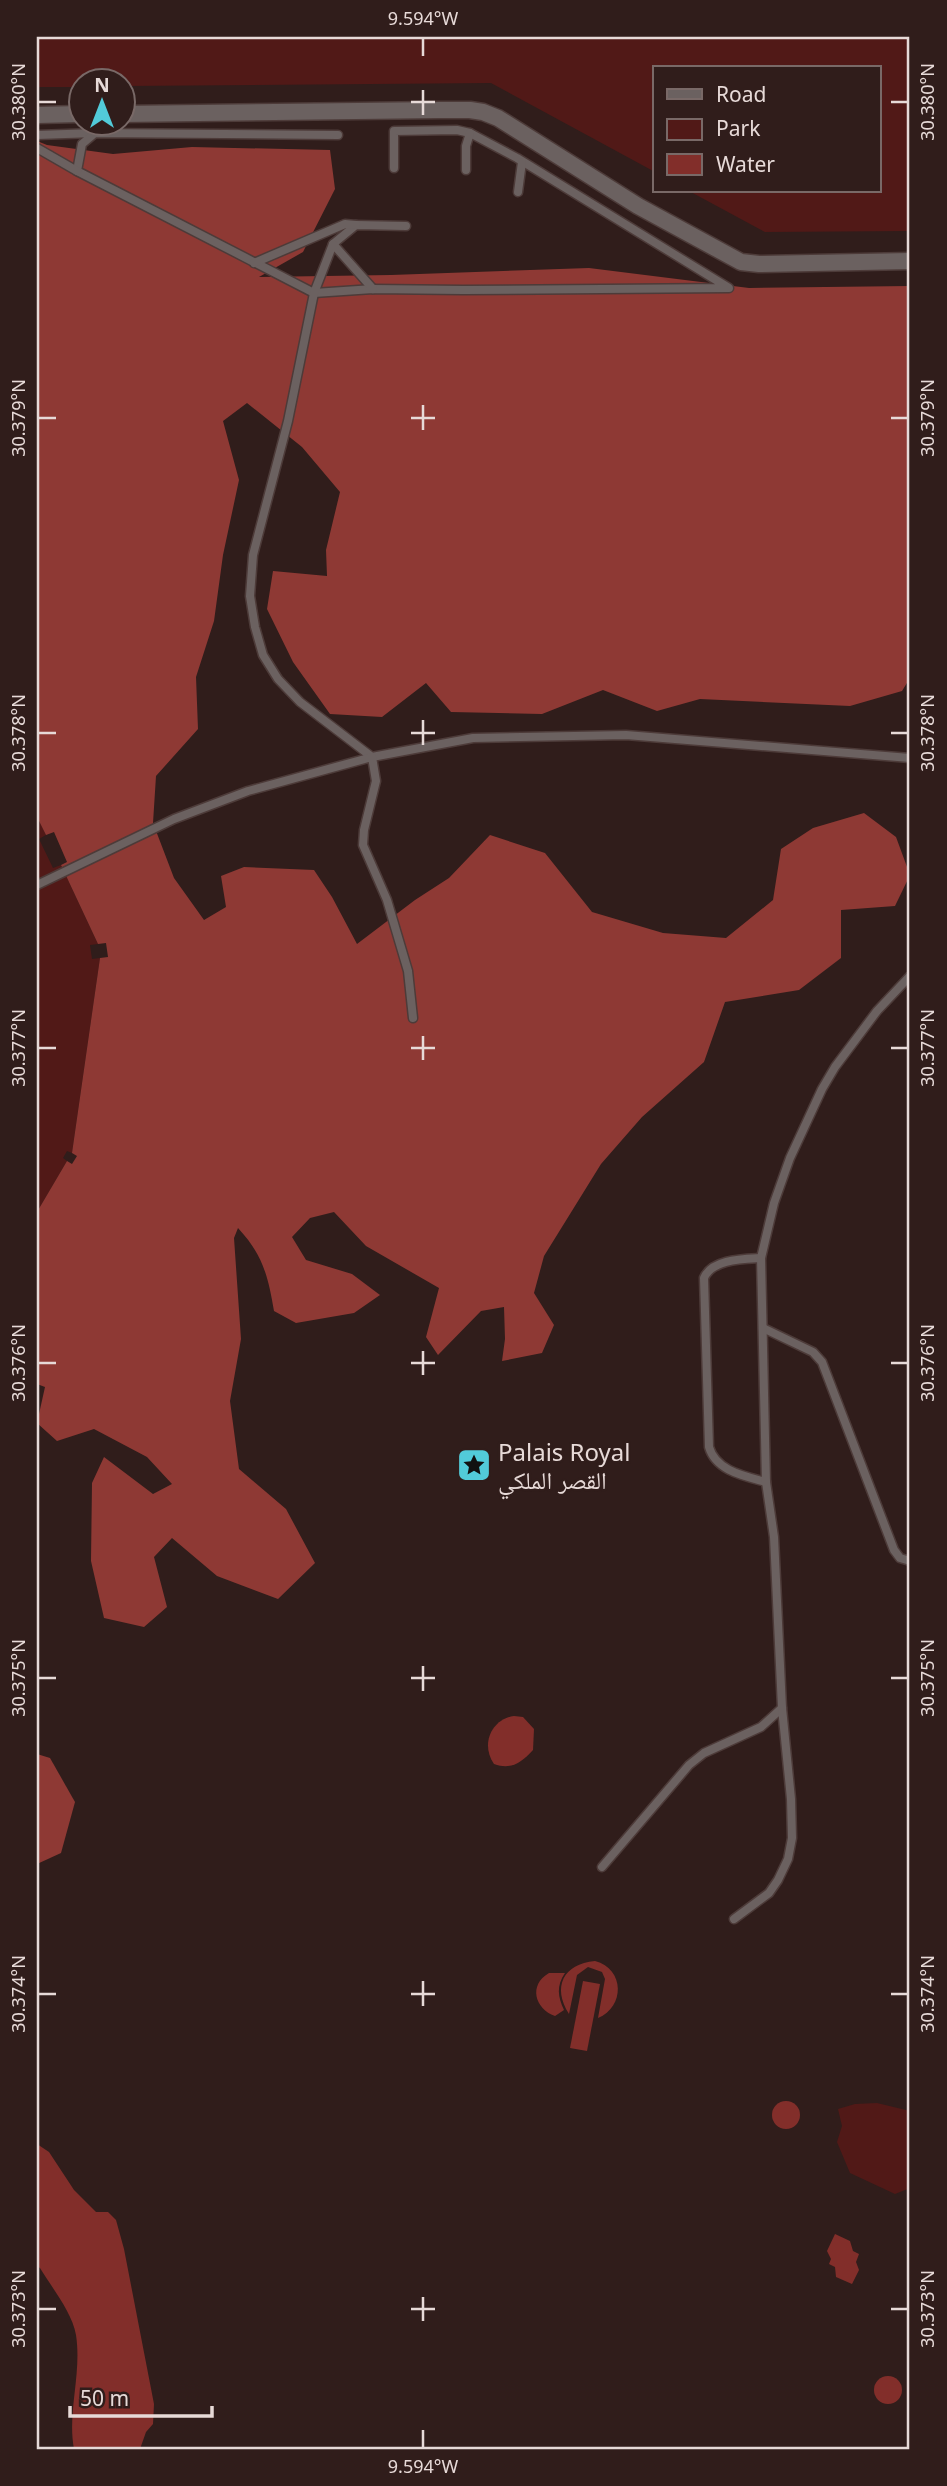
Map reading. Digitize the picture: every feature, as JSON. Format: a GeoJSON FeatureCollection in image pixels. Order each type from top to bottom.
{"type":"FeatureCollection","features":[{"type":"Feature","properties":{"kind":"street"},"geometry":{"type":"LineString","coordinates":[[136,114],[439,110],[483,112],[498,118],[638,206],[741,262],[759,264],[910,261]]}},
{"type":"Feature","properties":{"kind":"street"},"geometry":{"type":"LineString","coordinates":[[37,115],[66,114]]}},
{"type":"Feature","properties":{"kind":"lane"},"geometry":{"type":"LineString","coordinates":[[37,148],[314,293],[373,289],[729,288],[522,162],[470,134],[457,130],[394,131],[394,169]]}},
{"type":"Feature","properties":{"kind":"lane"},"geometry":{"type":"LineString","coordinates":[[136,133],[338,135]]}},
{"type":"Feature","properties":{"kind":"lane"},"geometry":{"type":"LineString","coordinates":[[37,135],[66,134]]}},
{"type":"Feature","properties":{"kind":"lane"},"geometry":{"type":"LineString","coordinates":[[466,170],[466,146],[470,134]]}},
{"type":"Feature","properties":{"kind":"lane"},"geometry":{"type":"LineString","coordinates":[[77,171],[82,144],[91,136]]}},
{"type":"Feature","properties":{"kind":"lane"},"geometry":{"type":"LineString","coordinates":[[518,192],[522,162]]}},
{"type":"Feature","properties":{"kind":"lane"},"geometry":{"type":"LineString","coordinates":[[254,263],[345,224],[406,226]]}},
{"type":"Feature","properties":{"kind":"lane"},"geometry":{"type":"LineString","coordinates":[[356,225],[333,244],[314,293],[288,421],[253,555],[250,596],[263,654],[278,679],[300,702],[372,757],[376,781],[363,845],[387,900],[408,971],[413,1018]]}},
{"type":"Feature","properties":{"kind":"lane"},"geometry":{"type":"LineString","coordinates":[[333,244],[373,289]]}},
{"type":"Feature","properties":{"kind":"lane"},"geometry":{"type":"LineString","coordinates":[[37,885],[174,819],[248,791],[372,757],[474,738],[626,735],[910,758]]}},
{"type":"Feature","properties":{"kind":"lane"},"geometry":{"type":"LineString","coordinates":[[734,1919],[769,1893],[779,1881],[788,1859],[792,1838],[782,1708],[774,1537],[766,1482],[761,1258],[774,1203],[790,1158],[822,1089],[877,1011],[910,976]]}},
{"type":"Feature","properties":{"kind":"lane"},"geometry":{"type":"LineString","coordinates":[[761,1258],[722,1264],[706,1273],[705,1352],[709,1447],[712,1455],[719,1464],[735,1473],[766,1482]]}},
{"type":"Feature","properties":{"kind":"lane"},"geometry":{"type":"LineString","coordinates":[[763,1328],[813,1352],[822,1362],[894,1550],[900,1558],[910,1561]]}},
{"type":"Feature","properties":{"kind":"lane"},"geometry":{"type":"LineString","coordinates":[[602,1867],[689,1765],[704,1754],[761,1727],[782,1708]]}},
{"type":"Feature","properties":{"kind":"green space"},"geometry":{"type":"Polygon","coordinates":[[[37,37],[910,37],[910,231],[765,232],[691,192],[880,192],[880,66],[653,66],[653,171],[491,83],[136,86],[136,66],[66,66],[66,87],[37,87],[37,37]]]}},
{"type":"Feature","properties":{"kind":"green space"},"geometry":{"type":"Polygon","coordinates":[[[37,817],[46,835],[39,839],[53,868],[61,865],[98,944],[90,945],[92,959],[100,958],[72,1153],[67,1151],[63,1158],[67,1161],[37,1212],[37,817]]]}},
{"type":"Feature","properties":{"kind":"green space"},"geometry":{"type":"Polygon","coordinates":[[[877,2103],[910,2111],[910,2188],[895,2194],[850,2173],[837,2142],[842,2126],[838,2109],[855,2104],[877,2103]]]}},
{"type":"Feature","properties":{"kind":"shaded area"},"geometry":{"type":"Polygon","coordinates":[[[37,141],[47,145],[113,154],[192,147],[330,150],[335,189],[303,252],[259,277],[589,268],[749,288],[910,286],[910,678],[902,691],[850,706],[700,699],[657,711],[603,690],[542,714],[451,712],[426,683],[382,717],[330,714],[293,662],[267,609],[273,571],[327,576],[326,550],[340,492],[302,447],[247,403],[223,421],[239,480],[223,555],[214,621],[196,677],[198,729],[156,776],[153,823],[174,878],[204,920],[226,907],[221,876],[244,867],[314,870],[357,944],[449,878],[490,835],[545,853],[592,912],[663,933],[726,938],[773,900],[781,849],[813,828],[864,813],[896,837],[910,875],[895,906],[841,910],[841,958],[799,990],[725,1002],[704,1062],[642,1117],[601,1164],[544,1256],[534,1293],[554,1325],[542,1353],[502,1361],[505,1339],[504,1307],[481,1311],[438,1355],[426,1337],[439,1288],[366,1246],[334,1212],[310,1218],[292,1237],[306,1260],[352,1274],[380,1295],[354,1313],[296,1323],[274,1311],[263,1266],[238,1228],[234,1238],[241,1339],[230,1401],[239,1469],[286,1509],[315,1563],[278,1599],[217,1576],[172,1538],[154,1557],[167,1607],[144,1627],[104,1618],[91,1561],[92,1483],[104,1457],[153,1494],[172,1484],[147,1457],[94,1429],[57,1441],[37,1423],[45,1387],[37,1384],[37,1212],[67,1161],[72,1164],[77,1156],[72,1153],[100,958],[108,957],[106,943],[98,944],[61,865],[67,862],[54,832],[46,835],[37,817],[37,141]]]}},
{"type":"Feature","properties":{"kind":"shaded area"},"geometry":{"type":"Polygon","coordinates":[[[37,1754],[50,1758],[75,1802],[61,1853],[37,1864],[37,1754]]]}},
{"type":"Feature","properties":{"kind":"water"},"geometry":{"type":"Polygon","coordinates":[[[514,1716],[523,1717],[534,1729],[533,1750],[515,1764],[494,1764],[488,1748],[490,1734],[500,1722],[514,1716]]]}},
{"type":"Feature","properties":{"kind":"water"},"geometry":{"type":"Polygon","coordinates":[[[595,1961],[605,1965],[616,1980],[617,1997],[613,2006],[598,2018],[605,1979],[602,1972],[588,1967],[577,1975],[569,2014],[561,1995],[564,1979],[575,1967],[595,1961]]]}},
{"type":"Feature","properties":{"kind":"water"},"geometry":{"type":"Polygon","coordinates":[[[549,1973],[565,1973],[559,1992],[564,2010],[555,2016],[543,2008],[536,1990],[542,1978],[549,1973]]]}},
{"type":"Feature","properties":{"kind":"water"},"geometry":{"type":"Polygon","coordinates":[[[583,1981],[600,1984],[587,2051],[570,2048],[583,1981]]]}},
{"type":"Feature","properties":{"kind":"water"},"geometry":{"type":"Polygon","coordinates":[[[786,2101],[796,2105],[800,2115],[796,2125],[786,2129],[776,2125],[772,2115],[776,2105],[786,2101]]]}},
{"type":"Feature","properties":{"kind":"water"},"geometry":{"type":"Polygon","coordinates":[[[37,2144],[49,2152],[74,2190],[96,2212],[108,2212],[116,2220],[154,2404],[153,2424],[146,2432],[140,2449],[74,2449],[72,2421],[77,2364],[76,2335],[66,2309],[37,2266],[37,2144]]]}},
{"type":"Feature","properties":{"kind":"water"},"geometry":{"type":"Polygon","coordinates":[[[835,2234],[850,2241],[853,2251],[859,2254],[856,2262],[859,2270],[852,2284],[836,2277],[835,2267],[829,2264],[831,2259],[827,2251],[835,2234]]]}},
{"type":"Feature","properties":{"kind":"water"},"geometry":{"type":"Polygon","coordinates":[[[888,2376],[898,2380],[902,2390],[898,2400],[888,2404],[878,2400],[874,2390],[878,2380],[888,2376]]]}},
{"type":"Feature","properties":{"kind":"place","name":"Palais Royal القصر الملكي"},"geometry":{"type":"Point","coordinates":[474,1465]}}]}
